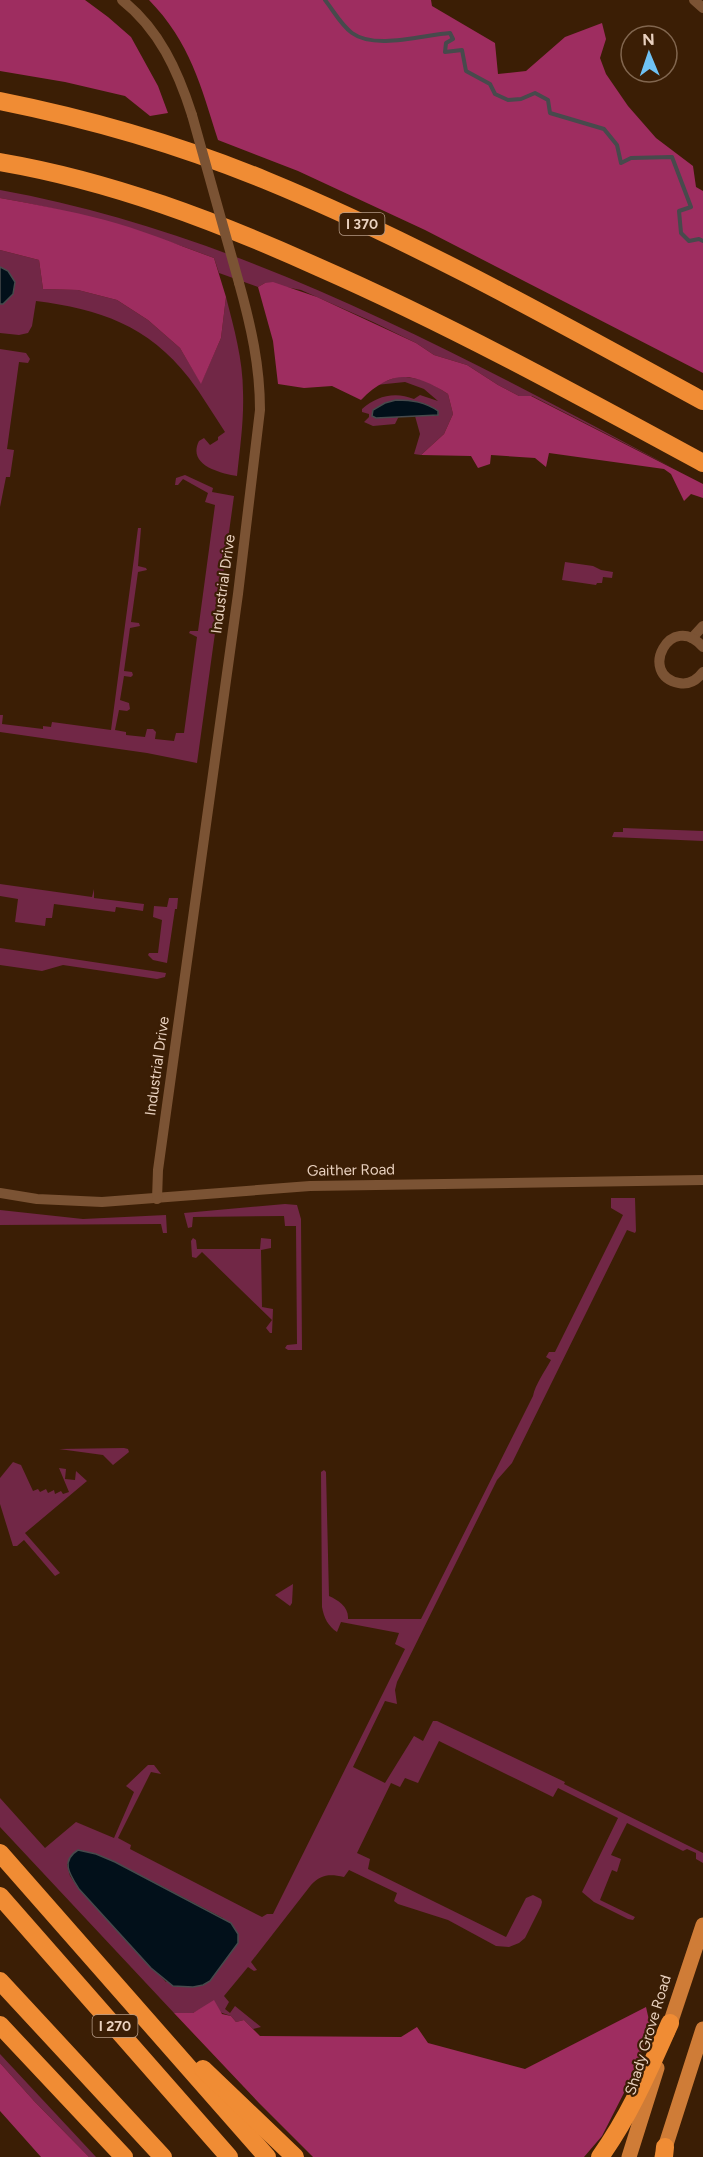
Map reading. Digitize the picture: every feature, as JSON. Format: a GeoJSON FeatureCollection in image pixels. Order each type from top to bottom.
{"type":"FeatureCollection","features":[{"type":"Feature","properties":{"kind":"highway","name":"I 370"},"geometry":{"type":"LineString","coordinates":[[0,101],[70,115],[187,151],[266,180],[448,265],[703,401]]}},
{"type":"Feature","properties":{"kind":"highway"},"geometry":{"type":"LineString","coordinates":[[0,162],[78,178],[174,208],[249,236],[376,292],[501,353],[703,463]]}},
{"type":"Feature","properties":{"kind":"highway","name":"I 270"},"geometry":{"type":"LineString","coordinates":[[0,1853],[267,2157]]}},
{"type":"Feature","properties":{"kind":"highway","name":"I 270"},"geometry":{"type":"LineString","coordinates":[[0,1896],[230,2157]]}},
{"type":"Feature","properties":{"kind":"highway"},"geometry":{"type":"LineString","coordinates":[[0,1982],[163,2157]]}},
{"type":"Feature","properties":{"kind":"highway"},"geometry":{"type":"LineString","coordinates":[[123,1994],[295,2157]]}},
{"type":"Feature","properties":{"kind":"highway"},"geometry":{"type":"LineString","coordinates":[[600,2157],[620,2130],[638,2096],[670,2023]]}},
{"type":"Feature","properties":{"kind":"highway"},"geometry":{"type":"LineString","coordinates":[[0,2025],[123,2157]]}},
{"type":"Feature","properties":{"kind":"main road","name":"Shady Grove Road"},"geometry":{"type":"LineString","coordinates":[[629,2157],[703,1925]]}},
{"type":"Feature","properties":{"kind":"main road"},"geometry":{"type":"LineString","coordinates":[[664,2154],[703,2029]]}},
{"type":"Feature","properties":{"kind":"street","name":"Industrial Drive"},"geometry":{"type":"LineString","coordinates":[[122,0],[145,22],[167,52],[184,90],[253,333],[260,383],[260,410],[238,594],[158,1170],[157,1199]]}},
{"type":"Feature","properties":{"kind":"street"},"geometry":{"type":"LineString","coordinates":[[694,0],[703,8]]}},
{"type":"Feature","properties":{"kind":"street"},"geometry":{"type":"LineString","coordinates":[[692,638],[703,626]]}},
{"type":"Feature","properties":{"kind":"street"},"geometry":{"type":"LineString","coordinates":[[703,647],[692,638],[680,636],[668,641],[659,659],[661,670],[669,679],[683,683],[697,679],[703,672]]}},
{"type":"Feature","properties":{"kind":"street","name":"Gaither Road"},"geometry":{"type":"LineString","coordinates":[[0,1193],[70,1202],[157,1199],[310,1186],[703,1180]]}},
{"type":"Feature","properties":{"kind":"shaded area"},"geometry":{"type":"Polygon","coordinates":[[[0,0],[85,0],[131,37],[158,86],[168,113],[150,116],[125,96],[65,82],[0,71],[0,0]]]}},
{"type":"Feature","properties":{"kind":"shaded area"},"geometry":{"type":"Polygon","coordinates":[[[149,0],[431,0],[432,6],[495,43],[498,74],[526,71],[565,37],[602,23],[606,39],[600,58],[606,74],[628,106],[656,138],[693,166],[696,187],[703,191],[703,373],[425,230],[298,171],[218,140],[200,83],[184,49],[175,32],[149,0]]]}},
{"type":"Feature","properties":{"kind":"shaded area"},"geometry":{"type":"Polygon","coordinates":[[[0,190],[90,210],[177,236],[348,303],[431,342],[675,469],[532,396],[519,396],[467,365],[434,355],[416,343],[301,290],[265,283],[258,287],[219,273],[214,258],[108,223],[0,198],[0,190]]]}},
{"type":"Feature","properties":{"kind":"shaded area"},"geometry":{"type":"Polygon","coordinates":[[[0,198],[105,220],[214,258],[226,297],[221,338],[201,384],[180,348],[148,320],[117,300],[78,290],[43,289],[39,260],[0,250],[0,198]]]}},
{"type":"Feature","properties":{"kind":"shaded area"},"geometry":{"type":"Polygon","coordinates":[[[0,250],[39,260],[43,289],[78,290],[117,300],[148,320],[180,348],[201,383],[221,338],[226,297],[243,380],[237,476],[214,470],[201,462],[196,449],[199,441],[204,438],[210,445],[225,432],[189,378],[157,345],[139,332],[101,315],[59,304],[36,301],[32,326],[28,333],[19,335],[0,333],[0,304],[3,304],[8,271],[0,267],[0,250]]]}},
{"type":"Feature","properties":{"kind":"shaded area"},"geometry":{"type":"Polygon","coordinates":[[[0,267],[8,271],[15,282],[13,294],[3,304],[0,304],[0,267]]]}},
{"type":"Feature","properties":{"kind":"shaded area"},"geometry":{"type":"Polygon","coordinates":[[[273,282],[317,297],[416,343],[434,355],[467,365],[519,396],[531,396],[703,484],[703,498],[691,494],[684,501],[671,474],[664,469],[549,453],[546,467],[535,458],[491,455],[490,464],[478,468],[471,456],[421,455],[444,434],[453,414],[448,394],[424,381],[413,378],[403,377],[383,383],[361,400],[332,386],[304,388],[278,384],[273,341],[258,287],[273,282]]]}},
{"type":"Feature","properties":{"kind":"shaded area"},"geometry":{"type":"Polygon","coordinates":[[[0,349],[26,353],[30,359],[28,363],[19,362],[7,449],[14,450],[10,477],[6,477],[0,507],[0,349]]]}},
{"type":"Feature","properties":{"kind":"shaded area"},"geometry":{"type":"Polygon","coordinates":[[[399,376],[426,380],[448,394],[453,414],[444,434],[421,455],[414,454],[420,434],[415,416],[436,416],[439,413],[435,409],[385,403],[373,410],[391,417],[399,416],[395,424],[373,426],[364,422],[369,414],[362,412],[362,409],[386,396],[400,395],[414,399],[420,395],[438,401],[424,389],[405,382],[376,385],[399,376]]]}},
{"type":"Feature","properties":{"kind":"shaded area"},"geometry":{"type":"Polygon","coordinates":[[[396,400],[423,404],[438,411],[438,415],[376,418],[372,416],[373,410],[396,400]]]}},
{"type":"Feature","properties":{"kind":"shaded area"},"geometry":{"type":"Polygon","coordinates":[[[185,475],[213,488],[212,492],[234,496],[197,763],[147,753],[0,732],[0,715],[3,715],[2,724],[43,729],[43,726],[51,727],[52,722],[111,730],[138,528],[141,528],[138,566],[147,570],[138,572],[131,622],[139,623],[140,626],[130,628],[124,671],[132,672],[133,675],[124,676],[120,700],[129,703],[130,709],[119,710],[115,730],[126,732],[126,735],[145,737],[147,729],[153,729],[156,732],[155,739],[174,741],[176,733],[184,733],[197,637],[189,633],[198,631],[215,505],[205,502],[208,493],[183,479],[175,485],[176,478],[185,475]]]}},
{"type":"Feature","properties":{"kind":"shaded area"},"geometry":{"type":"Polygon","coordinates":[[[565,562],[613,572],[612,578],[603,577],[602,583],[596,585],[562,580],[565,562]]]}},
{"type":"Feature","properties":{"kind":"shaded area"},"geometry":{"type":"Polygon","coordinates":[[[623,828],[703,831],[703,841],[612,837],[614,832],[623,832],[623,828]]]}},
{"type":"Feature","properties":{"kind":"shaded area"},"geometry":{"type":"Polygon","coordinates":[[[0,884],[92,897],[94,889],[94,898],[144,904],[143,911],[116,907],[115,912],[54,904],[52,918],[46,918],[45,926],[15,922],[18,899],[0,896],[0,884]]]}},
{"type":"Feature","properties":{"kind":"shaded area"},"geometry":{"type":"Polygon","coordinates":[[[169,898],[178,898],[167,963],[153,960],[148,955],[158,953],[162,920],[153,917],[154,906],[167,907],[169,898]]]}},
{"type":"Feature","properties":{"kind":"shaded area"},"geometry":{"type":"Polygon","coordinates":[[[0,948],[166,973],[165,977],[157,979],[63,965],[42,971],[0,965],[0,948]]]}},
{"type":"Feature","properties":{"kind":"shaded area"},"geometry":{"type":"Polygon","coordinates":[[[611,1198],[635,1198],[636,1231],[635,1233],[627,1230],[512,1463],[497,1480],[397,1682],[395,1690],[397,1704],[385,1701],[353,1767],[385,1783],[414,1736],[423,1741],[433,1721],[437,1721],[565,1782],[564,1784],[703,1853],[703,1863],[696,1859],[696,1853],[687,1849],[683,1851],[627,1823],[611,1855],[621,1859],[617,1872],[612,1870],[600,1900],[635,1917],[633,1920],[628,1919],[594,1902],[582,1892],[618,1818],[558,1788],[553,1797],[439,1741],[418,1783],[405,1778],[400,1787],[391,1783],[357,1853],[370,1859],[368,1869],[506,1937],[526,1898],[533,1895],[541,1899],[541,1906],[525,1938],[509,1947],[496,1946],[448,1920],[398,1904],[394,1901],[397,1893],[349,1870],[344,1877],[326,1876],[311,1885],[251,1962],[257,1970],[254,1971],[248,1967],[224,1996],[229,2002],[225,2009],[230,2013],[235,2006],[261,2027],[253,2029],[244,2020],[236,2022],[231,2016],[205,2007],[193,2013],[174,2013],[0,1827],[0,1798],[45,1848],[76,1822],[114,1838],[134,1792],[126,1786],[148,1765],[154,1765],[161,1774],[151,1772],[118,1838],[131,1845],[130,1849],[262,1917],[273,1914],[405,1649],[395,1644],[399,1633],[341,1622],[337,1632],[325,1618],[322,1607],[321,1472],[324,1470],[326,1472],[329,1596],[345,1608],[348,1619],[421,1619],[551,1360],[546,1357],[549,1352],[555,1352],[623,1215],[611,1208],[611,1198]],[[115,1862],[67,1864],[70,1876],[79,1889],[166,1982],[223,1918],[115,1862]]]}},
{"type":"Feature","properties":{"kind":"shaded area"},"geometry":{"type":"Polygon","coordinates":[[[285,1204],[297,1205],[301,1219],[302,1350],[285,1348],[287,1345],[297,1344],[296,1226],[285,1226],[284,1216],[193,1217],[192,1227],[188,1228],[184,1213],[285,1204]]]}},
{"type":"Feature","properties":{"kind":"shaded area"},"geometry":{"type":"Polygon","coordinates":[[[0,1210],[83,1219],[166,1215],[167,1233],[163,1233],[161,1224],[0,1225],[0,1210]]]}},
{"type":"Feature","properties":{"kind":"shaded area"},"geometry":{"type":"Polygon","coordinates":[[[193,1238],[196,1240],[197,1249],[260,1249],[261,1238],[271,1239],[271,1248],[261,1250],[262,1307],[273,1309],[272,1333],[266,1328],[272,1320],[202,1252],[196,1258],[192,1257],[191,1241],[193,1238]]]}},
{"type":"Feature","properties":{"kind":"shaded area"},"geometry":{"type":"Polygon","coordinates":[[[124,1448],[129,1452],[113,1465],[103,1455],[59,1449],[124,1448]]]}},
{"type":"Feature","properties":{"kind":"shaded area"},"geometry":{"type":"Polygon","coordinates":[[[13,1462],[21,1465],[33,1491],[38,1489],[40,1492],[46,1489],[48,1493],[54,1490],[55,1494],[61,1491],[63,1494],[69,1492],[59,1468],[66,1469],[65,1479],[75,1480],[76,1471],[87,1481],[25,1533],[60,1573],[55,1576],[24,1540],[17,1546],[13,1546],[0,1504],[0,1478],[13,1462]]]}},
{"type":"Feature","properties":{"kind":"shaded area"},"geometry":{"type":"Polygon","coordinates":[[[293,1584],[292,1603],[290,1606],[275,1595],[293,1584]]]}},
{"type":"Feature","properties":{"kind":"shaded area"},"geometry":{"type":"Polygon","coordinates":[[[78,1850],[115,1862],[231,1923],[238,1934],[238,1943],[210,1981],[193,1987],[173,1986],[151,1968],[79,1889],[68,1868],[69,1859],[78,1850]]]}},
{"type":"Feature","properties":{"kind":"shaded area"},"geometry":{"type":"Polygon","coordinates":[[[214,2000],[222,2014],[231,2016],[236,2022],[244,2020],[260,2036],[401,2037],[417,2027],[428,2043],[525,2069],[646,2007],[651,2029],[628,2085],[602,2136],[584,2157],[313,2157],[174,2013],[193,2013],[214,2000]]]}},
{"type":"Feature","properties":{"kind":"shaded area"},"geometry":{"type":"Polygon","coordinates":[[[0,2054],[96,2157],[89,2157],[34,2101],[0,2063],[0,2054]]]}},
{"type":"Feature","properties":{"kind":"shaded area"},"geometry":{"type":"Polygon","coordinates":[[[0,2063],[89,2157],[41,2157],[0,2111],[0,2063]]]}},
{"type":"Feature","properties":{"kind":"waterway"},"geometry":{"type":"LineString","coordinates":[[325,0],[344,26],[362,38],[386,41],[450,33],[453,39],[446,43],[445,52],[462,50],[466,71],[490,84],[495,94],[508,100],[521,99],[535,93],[548,100],[550,113],[604,129],[617,145],[621,163],[631,158],[672,157],[691,207],[679,211],[681,233],[689,241],[699,239],[703,241]]}}]}
